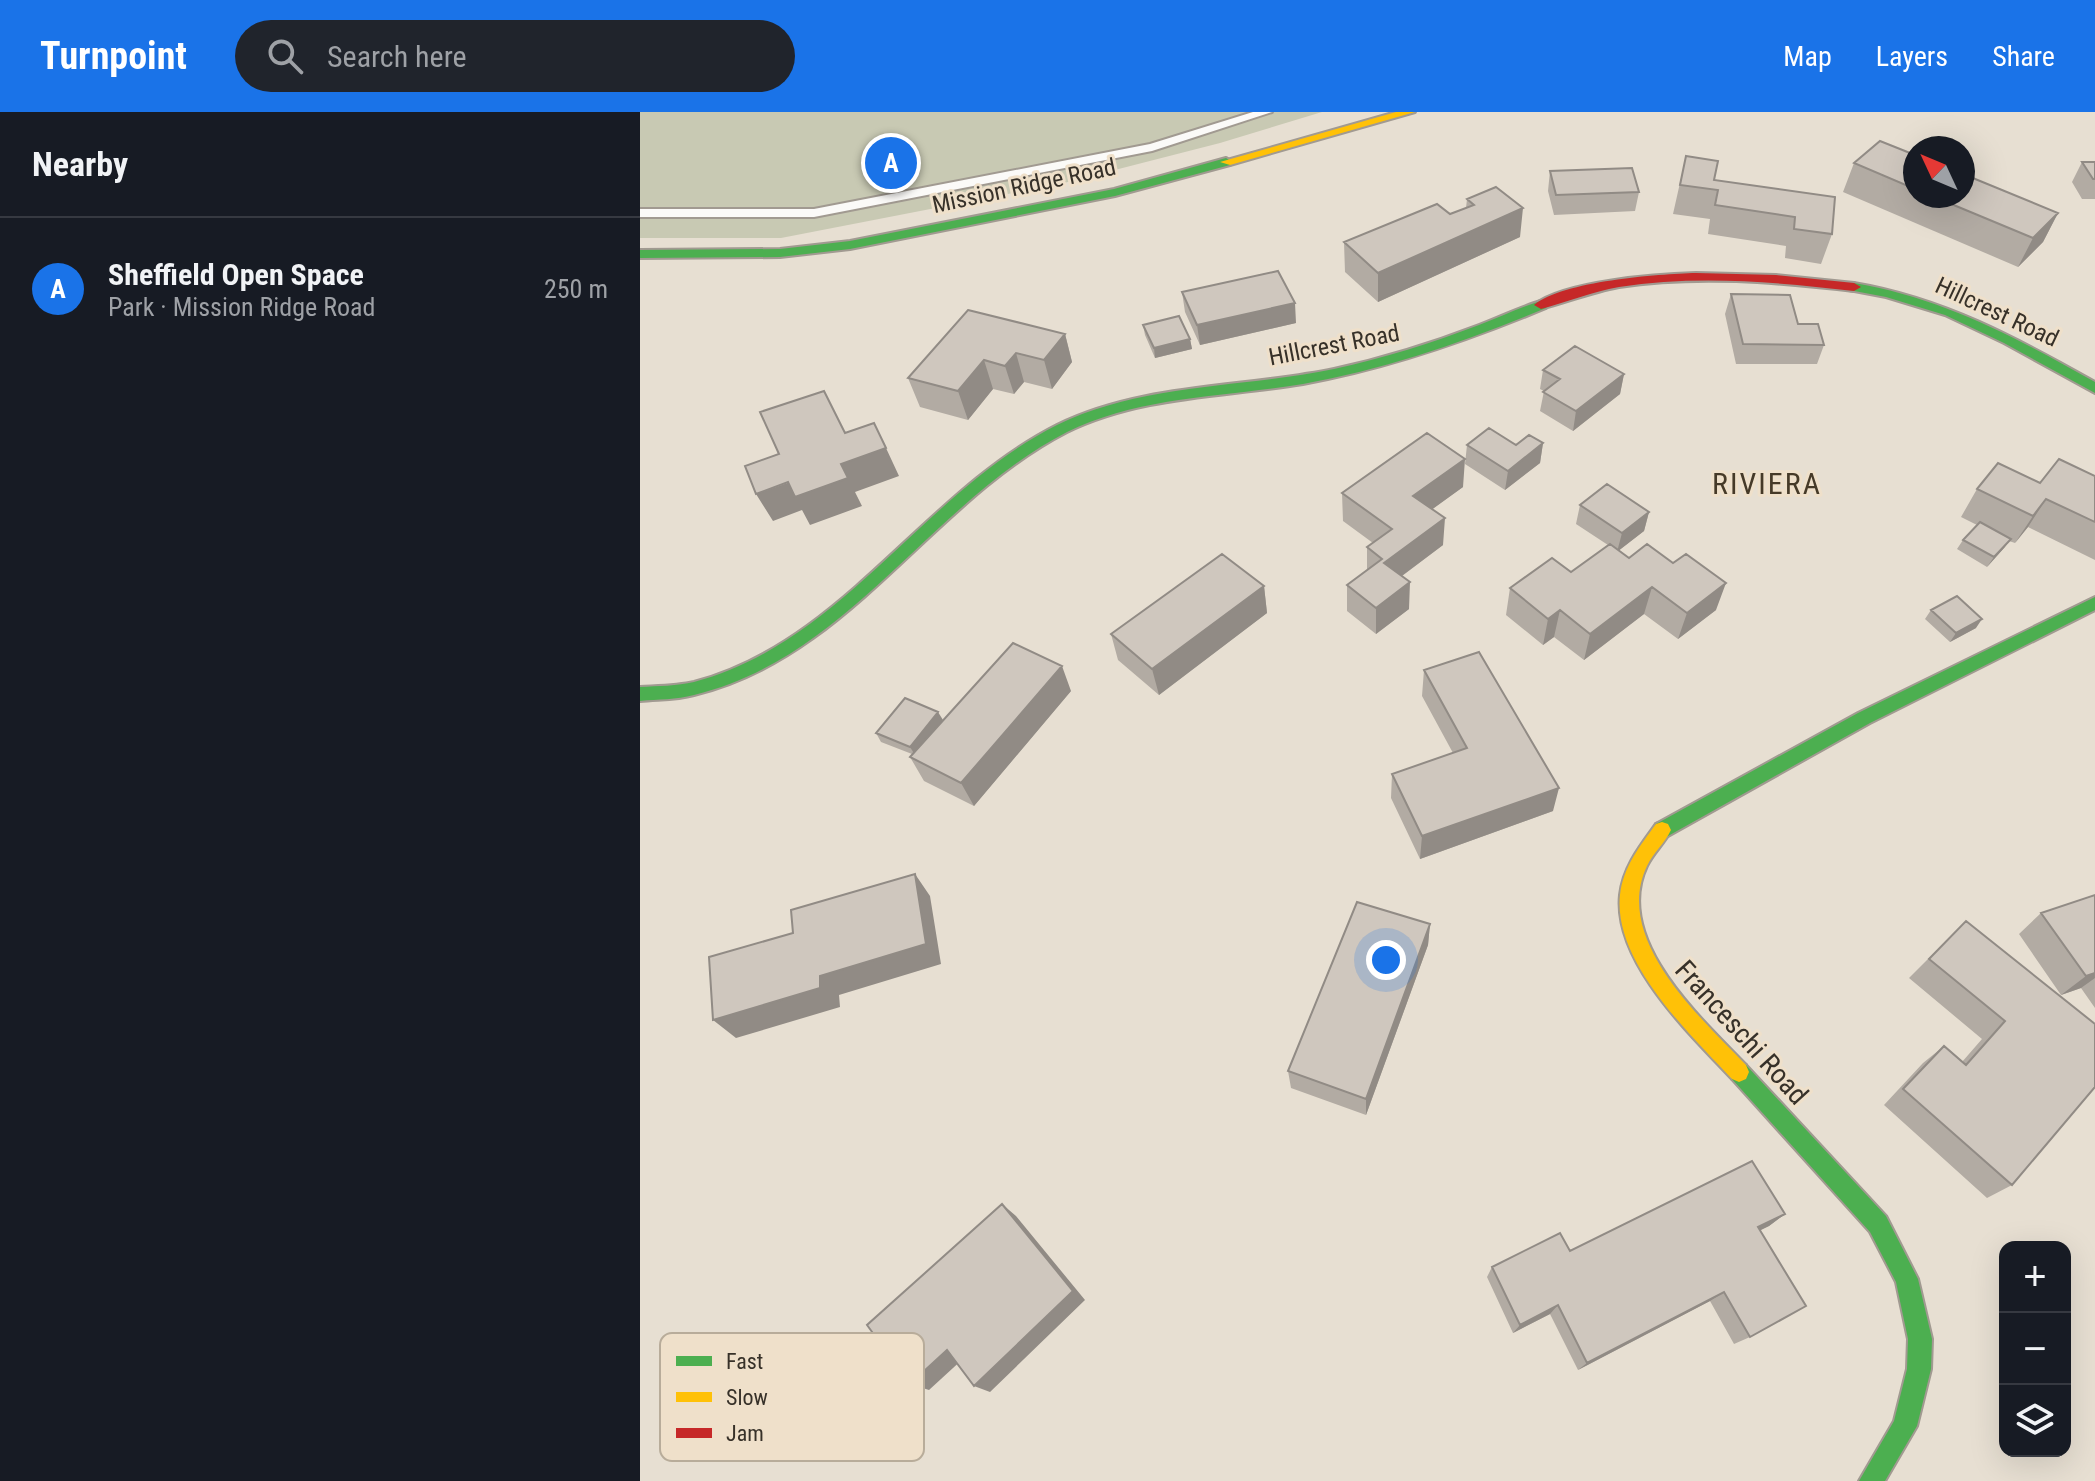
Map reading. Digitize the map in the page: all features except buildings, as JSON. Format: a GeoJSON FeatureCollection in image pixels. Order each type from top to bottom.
{"type":"FeatureCollection","features":[{"type":"Feature","properties":{"kind":"street","name":"Mission Ridge Road"},"geometry":{"type":"LineString","coordinates":[[640,254],[780,253],[881,239],[1115,192],[1409,112]]}},
{"type":"Feature","properties":{"kind":"street","name":"Hillcrest Road"},"geometry":{"type":"LineString","coordinates":[[640,694],[695,690],[729,679],[776,655],[884,573],[1004,464],[1064,429],[1143,403],[1343,372],[1415,353],[1486,329],[1565,296],[1595,288],[1642,280],[1725,277],[1881,291],[1938,308],[2095,388]]}},
{"type":"Feature","properties":{"kind":"street","name":"Franceschi Road"},"geometry":{"type":"LineString","coordinates":[[1871,1481],[1905,1426],[1919,1369],[1920,1339],[1907,1279],[1878,1224],[1658,984],[1636,945],[1629,905],[1630,886],[1642,852],[1667,824],[1864,718],[2095,603]]}},
{"type":"Feature","properties":{"kind":"lane"},"geometry":{"type":"LineString","coordinates":[[640,213],[814,213],[1152,147],[1266,112]]}},
{"type":"Feature","properties":{"kind":"green space"},"geometry":{"type":"Polygon","coordinates":[[[640,112],[1322,112],[1220,143],[1064,183],[781,238],[640,238],[640,112]]]}},
{"type":"Feature","properties":{"kind":"traffic: fast"},"geometry":{"type":"LineString","coordinates":[[640,254],[780,253],[850,245],[1115,192],[1226,162]]}},
{"type":"Feature","properties":{"kind":"traffic: fast"},"geometry":{"type":"LineString","coordinates":[[1854,287],[1919,301],[1950,312],[2009,340],[2095,388]]}},
{"type":"Feature","properties":{"kind":"traffic: fast"},"geometry":{"type":"LineString","coordinates":[[640,694],[700,687],[753,667],[801,638],[845,605],[970,492],[1014,458],[1062,429],[1091,417],[1150,401],[1274,384],[1365,366],[1483,329],[1541,305]]}},
{"type":"Feature","properties":{"kind":"traffic: fast"},"geometry":{"type":"LineString","coordinates":[[1662,830],[1864,718],[2095,603]]}},
{"type":"Feature","properties":{"kind":"traffic: fast"},"geometry":{"type":"LineString","coordinates":[[1739,1072],[1878,1224],[1907,1279],[1920,1339],[1919,1369],[1905,1426],[1871,1481]]}},
{"type":"Feature","properties":{"kind":"traffic: slow"},"geometry":{"type":"LineString","coordinates":[[1226,162],[1409,112]]}},
{"type":"Feature","properties":{"kind":"traffic: slow"},"geometry":{"type":"LineString","coordinates":[[1662,830],[1638,863],[1629,896],[1633,928],[1646,960],[1666,990],[1739,1072]]}},
{"type":"Feature","properties":{"kind":"traffic: jam"},"geometry":{"type":"LineString","coordinates":[[1541,305],[1578,292],[1617,284],[1696,276],[1776,279],[1854,287]]}},
{"type":"Feature","properties":{"kind":"place","name":"Sheffield Open Space"},"geometry":{"type":"Point","coordinates":[891,163]}},
{"type":"Feature","properties":{"kind":"district","name":"RIVIERA"},"geometry":{"type":"Point","coordinates":[1767,484]}}]}
